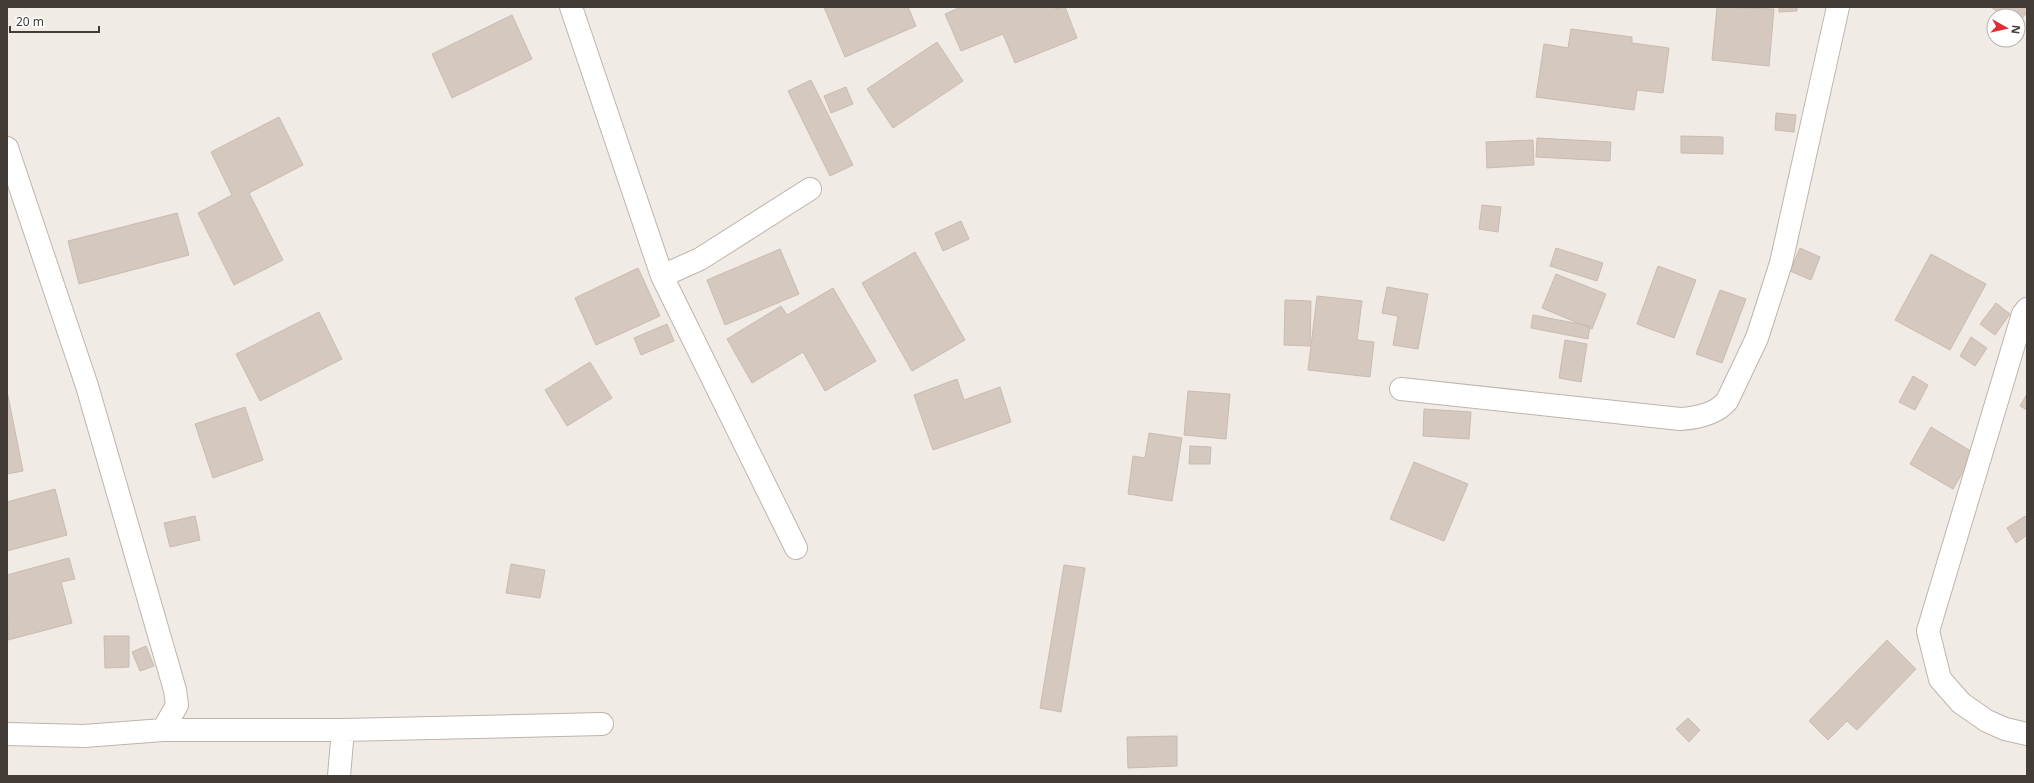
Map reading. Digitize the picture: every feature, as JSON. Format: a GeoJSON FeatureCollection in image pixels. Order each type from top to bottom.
{"type":"FeatureCollection","features":[{"type":"Feature","properties":{"kind":"street"},"geometry":{"type":"LineString","coordinates":[[571,7],[662,276],[796,548]]}},
{"type":"Feature","properties":{"kind":"street"},"geometry":{"type":"LineString","coordinates":[[1401,390],[1680,419],[1699,416],[1722,407],[1727,401],[1757,338],[1781,263],[1838,7]]}},
{"type":"Feature","properties":{"kind":"street"},"geometry":{"type":"LineString","coordinates":[[7,148],[87,386],[175,690],[177,705],[163,730]]}},
{"type":"Feature","properties":{"kind":"street"},"geometry":{"type":"LineString","coordinates":[[662,276],[700,259],[810,189]]}},
{"type":"Feature","properties":{"kind":"street"},"geometry":{"type":"LineString","coordinates":[[2027,309],[2023,314],[1928,630],[1940,678],[1961,702],[1987,721],[2005,729],[2027,734]]}},
{"type":"Feature","properties":{"kind":"street"},"geometry":{"type":"LineString","coordinates":[[7,734],[84,736],[163,730],[343,730],[602,724]]}},
{"type":"Feature","properties":{"kind":"street"},"geometry":{"type":"LineString","coordinates":[[339,776],[343,730]]}},
{"type":"Feature","properties":{"kind":"building"},"geometry":{"type":"Polygon","coordinates":[[[824,7],[908,7],[916,26],[845,57],[824,7]]]}},
{"type":"Feature","properties":{"kind":"building"},"geometry":{"type":"Polygon","coordinates":[[[961,7],[1055,7],[1055,9],[1065,7],[1077,38],[1015,63],[1003,34],[961,51],[945,14],[961,7]]]}},
{"type":"Feature","properties":{"kind":"building"},"geometry":{"type":"Polygon","coordinates":[[[1717,7],[1774,9],[1769,66],[1712,60],[1717,7]]]}},
{"type":"Feature","properties":{"kind":"building"},"geometry":{"type":"Polygon","coordinates":[[[1779,7],[1797,7],[1797,11],[1779,12],[1779,7]]]}},
{"type":"Feature","properties":{"kind":"building"},"geometry":{"type":"Polygon","coordinates":[[[1991,7],[2027,7],[2027,12],[2026,13],[2026,8],[1991,7]]]}},
{"type":"Feature","properties":{"kind":"building"},"geometry":{"type":"Polygon","coordinates":[[[512,15],[532,59],[452,98],[432,54],[512,15]]]}},
{"type":"Feature","properties":{"kind":"building"},"geometry":{"type":"Polygon","coordinates":[[[1571,29],[1632,37],[1632,43],[1669,48],[1663,93],[1637,90],[1634,110],[1536,97],[1544,44],[1568,48],[1571,29]]]}},
{"type":"Feature","properties":{"kind":"building"},"geometry":{"type":"Polygon","coordinates":[[[937,42],[963,81],[893,128],[867,89],[937,42]]]}},
{"type":"Feature","properties":{"kind":"building"},"geometry":{"type":"Polygon","coordinates":[[[811,80],[853,165],[830,176],[788,91],[811,80]]]}},
{"type":"Feature","properties":{"kind":"building"},"geometry":{"type":"Polygon","coordinates":[[[846,87],[853,104],[831,113],[824,96],[846,87]]]}},
{"type":"Feature","properties":{"kind":"building"},"geometry":{"type":"Polygon","coordinates":[[[1776,113],[1796,115],[1794,132],[1775,130],[1776,113]]]}},
{"type":"Feature","properties":{"kind":"building"},"geometry":{"type":"Polygon","coordinates":[[[279,117],[303,165],[249,193],[283,260],[234,285],[198,213],[232,195],[211,152],[279,117]]]}},
{"type":"Feature","properties":{"kind":"building"},"geometry":{"type":"Polygon","coordinates":[[[1681,136],[1723,137],[1723,154],[1681,153],[1681,136]]]}},
{"type":"Feature","properties":{"kind":"building"},"geometry":{"type":"Polygon","coordinates":[[[1537,138],[1611,142],[1610,161],[1536,157],[1537,138]]]}},
{"type":"Feature","properties":{"kind":"building"},"geometry":{"type":"Polygon","coordinates":[[[1533,140],[1534,165],[1487,168],[1486,142],[1533,140]]]}},
{"type":"Feature","properties":{"kind":"building"},"geometry":{"type":"Polygon","coordinates":[[[1482,205],[1501,207],[1498,232],[1479,229],[1482,205]]]}},
{"type":"Feature","properties":{"kind":"building"},"geometry":{"type":"Polygon","coordinates":[[[177,213],[189,255],[79,284],[68,241],[177,213]]]}},
{"type":"Feature","properties":{"kind":"building"},"geometry":{"type":"Polygon","coordinates":[[[961,221],[969,239],[943,251],[935,233],[961,221]]]}},
{"type":"Feature","properties":{"kind":"building"},"geometry":{"type":"Polygon","coordinates":[[[1556,248],[1603,263],[1597,281],[1550,266],[1556,248]]]}},
{"type":"Feature","properties":{"kind":"building"},"geometry":{"type":"Polygon","coordinates":[[[1800,248],[1820,257],[1811,280],[1790,271],[1800,248]]]}},
{"type":"Feature","properties":{"kind":"building"},"geometry":{"type":"Polygon","coordinates":[[[780,249],[799,294],[725,325],[707,280],[780,249]]]}},
{"type":"Feature","properties":{"kind":"building"},"geometry":{"type":"Polygon","coordinates":[[[915,252],[965,340],[912,371],[862,283],[915,252]]]}},
{"type":"Feature","properties":{"kind":"building"},"geometry":{"type":"Polygon","coordinates":[[[1931,254],[1986,284],[1950,350],[1895,320],[1931,254]]]}},
{"type":"Feature","properties":{"kind":"building"},"geometry":{"type":"Polygon","coordinates":[[[1658,266],[1696,280],[1674,338],[1637,324],[1658,266]]]}},
{"type":"Feature","properties":{"kind":"building"},"geometry":{"type":"Polygon","coordinates":[[[638,268],[660,316],[596,345],[575,298],[638,268]]]}},
{"type":"Feature","properties":{"kind":"building"},"geometry":{"type":"Polygon","coordinates":[[[1556,274],[1606,294],[1592,329],[1542,308],[1556,274]]]}},
{"type":"Feature","properties":{"kind":"building"},"geometry":{"type":"Polygon","coordinates":[[[1387,287],[1428,294],[1418,349],[1393,345],[1398,316],[1382,313],[1387,287]]]}},
{"type":"Feature","properties":{"kind":"building"},"geometry":{"type":"Polygon","coordinates":[[[833,288],[876,361],[825,391],[803,352],[752,383],[727,339],[781,306],[787,315],[833,288]]]}},
{"type":"Feature","properties":{"kind":"building"},"geometry":{"type":"Polygon","coordinates":[[[1720,290],[1746,299],[1722,363],[1696,354],[1720,290]]]}},
{"type":"Feature","properties":{"kind":"building"},"geometry":{"type":"Polygon","coordinates":[[[1317,296],[1362,301],[1357,340],[1374,342],[1370,377],[1308,370],[1317,296]]]}},
{"type":"Feature","properties":{"kind":"building"},"geometry":{"type":"Polygon","coordinates":[[[1285,300],[1311,301],[1310,346],[1284,345],[1285,300]]]}},
{"type":"Feature","properties":{"kind":"building"},"geometry":{"type":"Polygon","coordinates":[[[1996,303],[2010,314],[1995,335],[1980,324],[1996,303]]]}},
{"type":"Feature","properties":{"kind":"building"},"geometry":{"type":"Polygon","coordinates":[[[319,312],[342,359],[260,401],[236,354],[319,312]]]}},
{"type":"Feature","properties":{"kind":"building"},"geometry":{"type":"Polygon","coordinates":[[[1533,315],[1590,326],[1588,339],[1531,328],[1533,315]]]}},
{"type":"Feature","properties":{"kind":"building"},"geometry":{"type":"Polygon","coordinates":[[[667,324],[674,341],[641,355],[634,338],[667,324]]]}},
{"type":"Feature","properties":{"kind":"building"},"geometry":{"type":"Polygon","coordinates":[[[1971,337],[1987,348],[1975,366],[1960,356],[1971,337]]]}},
{"type":"Feature","properties":{"kind":"building"},"geometry":{"type":"Polygon","coordinates":[[[1565,340],[1587,344],[1581,382],[1559,378],[1565,340]]]}},
{"type":"Feature","properties":{"kind":"building"},"geometry":{"type":"Polygon","coordinates":[[[590,362],[612,398],[567,426],[545,390],[590,362]]]}},
{"type":"Feature","properties":{"kind":"building"},"geometry":{"type":"Polygon","coordinates":[[[1913,376],[1928,385],[1915,410],[1899,402],[1913,376]]]}},
{"type":"Feature","properties":{"kind":"building"},"geometry":{"type":"Polygon","coordinates":[[[957,379],[964,400],[1000,387],[1011,422],[933,450],[914,395],[957,379]]]}},
{"type":"Feature","properties":{"kind":"building"},"geometry":{"type":"Polygon","coordinates":[[[7,391],[23,471],[7,474],[7,391]]]}},
{"type":"Feature","properties":{"kind":"building"},"geometry":{"type":"Polygon","coordinates":[[[1188,391],[1230,394],[1226,439],[1184,435],[1188,391]]]}},
{"type":"Feature","properties":{"kind":"building"},"geometry":{"type":"Polygon","coordinates":[[[2027,394],[2027,410],[2020,406],[2027,394]]]}},
{"type":"Feature","properties":{"kind":"building"},"geometry":{"type":"Polygon","coordinates":[[[245,407],[263,460],[213,478],[195,424],[245,407]]]}},
{"type":"Feature","properties":{"kind":"building"},"geometry":{"type":"Polygon","coordinates":[[[1424,409],[1471,412],[1469,439],[1423,436],[1424,409]]]}},
{"type":"Feature","properties":{"kind":"building"},"geometry":{"type":"Polygon","coordinates":[[[1931,427],[1974,453],[1953,489],[1910,464],[1931,427]]]}},
{"type":"Feature","properties":{"kind":"building"},"geometry":{"type":"Polygon","coordinates":[[[1149,433],[1182,438],[1172,501],[1128,494],[1133,456],[1145,458],[1149,433]]]}},
{"type":"Feature","properties":{"kind":"building"},"geometry":{"type":"Polygon","coordinates":[[[1190,446],[1211,447],[1210,464],[1189,464],[1190,446]]]}},
{"type":"Feature","properties":{"kind":"building"},"geometry":{"type":"Polygon","coordinates":[[[1414,462],[1468,484],[1444,541],[1390,519],[1414,462]]]}},
{"type":"Feature","properties":{"kind":"building"},"geometry":{"type":"Polygon","coordinates":[[[55,489],[67,535],[7,551],[7,502],[55,489]]]}},
{"type":"Feature","properties":{"kind":"building"},"geometry":{"type":"Polygon","coordinates":[[[195,516],[200,540],[170,547],[164,523],[195,516]]]}},
{"type":"Feature","properties":{"kind":"building"},"geometry":{"type":"Polygon","coordinates":[[[2025,516],[2027,519],[2027,535],[2016,543],[2007,528],[2025,516]]]}},
{"type":"Feature","properties":{"kind":"building"},"geometry":{"type":"Polygon","coordinates":[[[69,558],[75,579],[61,582],[72,623],[8,640],[7,575],[69,558]]]}},
{"type":"Feature","properties":{"kind":"building"},"geometry":{"type":"Polygon","coordinates":[[[511,564],[545,570],[540,598],[506,593],[511,564]]]}},
{"type":"Feature","properties":{"kind":"building"},"geometry":{"type":"Polygon","coordinates":[[[1064,565],[1085,568],[1061,712],[1040,708],[1064,565]]]}},
{"type":"Feature","properties":{"kind":"building"},"geometry":{"type":"Polygon","coordinates":[[[104,636],[129,636],[129,667],[105,668],[104,636]]]}},
{"type":"Feature","properties":{"kind":"building"},"geometry":{"type":"Polygon","coordinates":[[[1887,640],[1916,669],[1857,730],[1847,721],[1828,740],[1809,721],[1887,640]]]}},
{"type":"Feature","properties":{"kind":"building"},"geometry":{"type":"Polygon","coordinates":[[[146,646],[154,666],[140,671],[132,652],[146,646]]]}},
{"type":"Feature","properties":{"kind":"building"},"geometry":{"type":"Polygon","coordinates":[[[1688,718],[1700,730],[1689,742],[1676,729],[1688,718]]]}},
{"type":"Feature","properties":{"kind":"building"},"geometry":{"type":"Polygon","coordinates":[[[1177,736],[1177,766],[1128,768],[1127,737],[1177,736]]]}}]}
